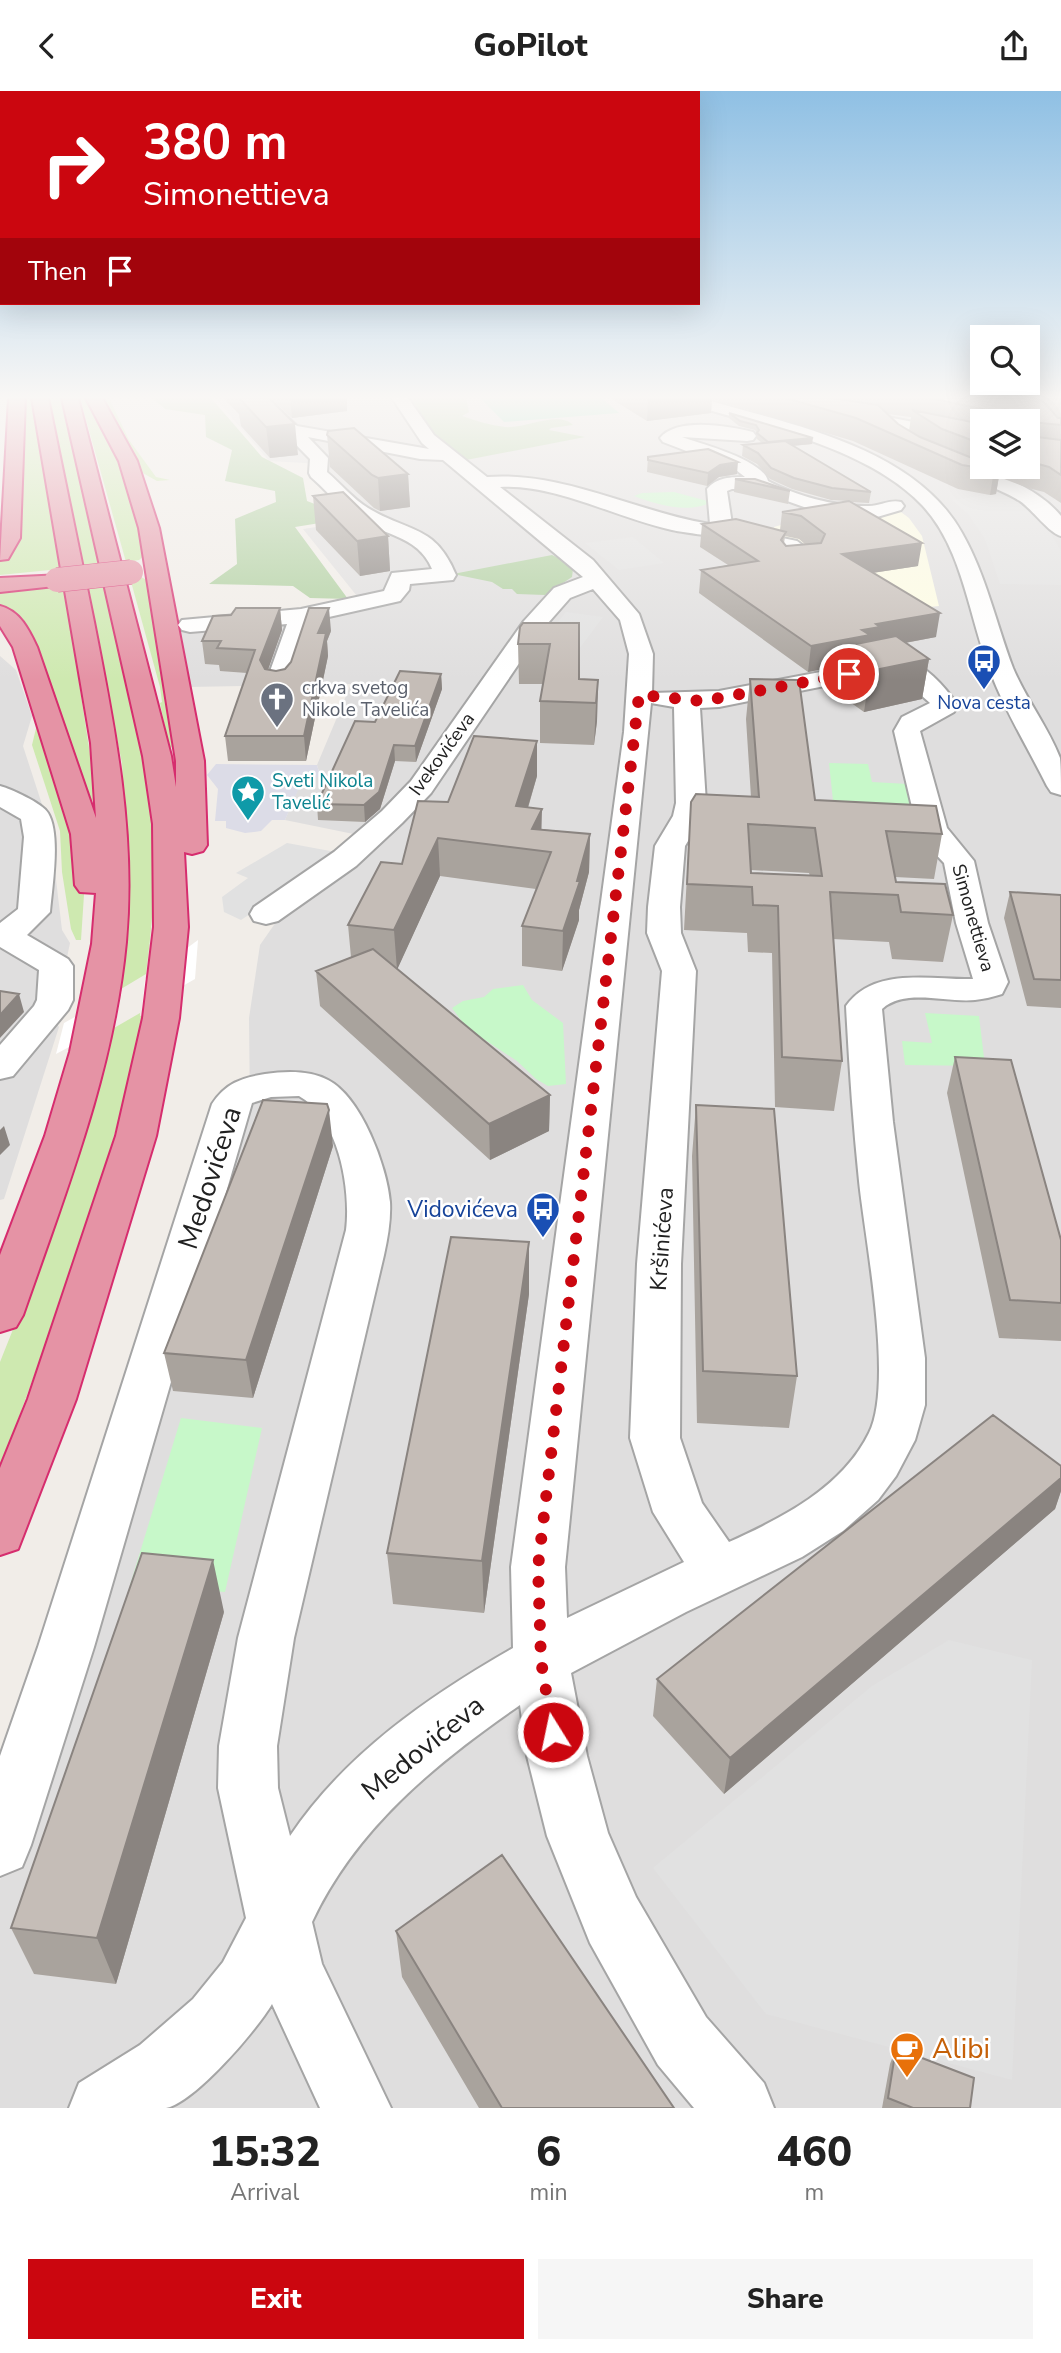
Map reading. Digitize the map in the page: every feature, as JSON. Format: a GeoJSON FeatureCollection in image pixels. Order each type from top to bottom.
{"type":"FeatureCollection","features":[{"type":"Feature","properties":{"kind":"highway"},"geometry":{"type":"LineString","coordinates":[[0,554],[10,538],[13,492]]}},
{"type":"Feature","properties":{"kind":"highway"},"geometry":{"type":"LineString","coordinates":[[0,1315],[65,1136],[88,1025],[109,944],[114,869],[111,794],[105,743],[58,492]]}},
{"type":"Feature","properties":{"kind":"highway"},"geometry":{"type":"LineString","coordinates":[[94,492],[151,725],[163,791],[177,972]]}},
{"type":"Feature","properties":{"kind":"highway"},"geometry":{"type":"LineString","coordinates":[[0,1533],[52,1399],[80,1315],[136,1136],[177,972],[192,854],[190,761],[139,568],[143,501],[140,492]]}},
{"type":"Feature","properties":{"kind":"highway"},"geometry":{"type":"LineString","coordinates":[[0,585],[139,568]]}},
{"type":"Feature","properties":{"kind":"highway"},"geometry":{"type":"LineString","coordinates":[[0,578],[56,577]]}},
{"type":"Feature","properties":{"kind":"highway"},"geometry":{"type":"LineString","coordinates":[[0,613],[15,627],[25,647],[86,834],[92,878],[88,1025],[77,1060],[0,1243]]}},
{"type":"Feature","properties":{"kind":"street"},"geometry":{"type":"LineString","coordinates":[[190,625],[301,616],[392,596],[398,590],[400,578],[445,575],[437,555],[422,540],[360,512],[337,492]]}},
{"type":"Feature","properties":{"kind":"street"},"geometry":{"type":"LineString","coordinates":[[494,492],[598,579],[631,619],[640,654],[639,695],[538,1567],[541,1661],[557,1756],[578,1836],[613,1920],[682,2041],[739,2108]]}},
{"type":"Feature","properties":{"kind":"street"},"geometry":{"type":"LineString","coordinates":[[566,492],[672,524],[716,529],[783,543],[810,559],[792,562]]}},
{"type":"Feature","properties":{"kind":"street"},"geometry":{"type":"LineString","coordinates":[[716,529],[722,524],[717,492]]}},
{"type":"Feature","properties":{"kind":"street"},"geometry":{"type":"LineString","coordinates":[[777,492],[866,512],[894,506]]}},
{"type":"Feature","properties":{"kind":"street"},"geometry":{"type":"LineString","coordinates":[[918,492],[929,500],[949,526],[1003,672],[1061,786]]}},
{"type":"Feature","properties":{"kind":"street"},"geometry":{"type":"LineString","coordinates":[[1019,492],[1043,508],[1061,530]]}},
{"type":"Feature","properties":{"kind":"street","name":"Ivekovićeva"},"geometry":{"type":"LineString","coordinates":[[266,913],[345,859],[392,817],[421,787],[532,626],[562,593],[598,579]]}},
{"type":"Feature","properties":{"kind":"street"},"geometry":{"type":"LineString","coordinates":[[278,685],[301,616]]}},
{"type":"Feature","properties":{"kind":"street","name":"Simonettieva"},"geometry":{"type":"LineString","coordinates":[[639,695],[687,701],[719,699],[900,664],[940,697],[945,706],[911,723],[907,731],[932,828],[937,838],[959,861],[972,923],[991,982],[990,987],[965,992],[905,987],[872,995],[864,1006],[869,1083],[899,1324],[901,1384],[898,1423],[875,1466],[844,1501],[787,1540],[719,1571]]}},
{"type":"Feature","properties":{"kind":"street","name":"Kršinićeva"},"geometry":{"type":"LineString","coordinates":[[687,701],[691,803],[688,816],[670,846],[664,907],[664,933],[679,971],[659,1264],[655,1438],[679,1512],[719,1571]]}},
{"type":"Feature","properties":{"kind":"street"},"geometry":{"type":"LineString","coordinates":[[0,795],[35,815],[40,837],[34,912],[3,938],[56,966],[55,1000],[44,1018],[27,1034],[0,1068]]}},
{"type":"Feature","properties":{"kind":"street","name":"Medovićeva"},"geometry":{"type":"LineString","coordinates":[[0,1845],[66,1647],[231,1104],[236,1094],[249,1088],[304,1084],[319,1091],[348,1132],[366,1178],[369,1202],[362,1257],[266,1638],[248,1746],[248,1788],[278,1923]]}},
{"type":"Feature","properties":{"kind":"street"},"geometry":{"type":"LineString","coordinates":[[541,1661],[592,1631],[719,1571]]}},
{"type":"Feature","properties":{"kind":"street","name":"Medovićeva"},"geometry":{"type":"LineString","coordinates":[[104,2108],[174,2064],[219,2022],[247,1984],[320,1846],[356,1801],[406,1755],[455,1718],[541,1661]]}},
{"type":"Feature","properties":{"kind":"street"},"geometry":{"type":"LineString","coordinates":[[278,1923],[291,1972],[356,2108]]}},
{"type":"Feature","properties":{"kind":"shaded area"},"geometry":{"type":"Polygon","coordinates":[[[351,492],[1061,492],[1061,2108],[0,2108],[0,1880],[250,1111],[249,1018],[260,945],[283,912],[378,839],[285,820],[298,789],[308,784],[319,771],[317,765],[351,684],[188,687],[179,629],[279,621],[365,606],[303,529],[377,518],[351,492]]]}},
{"type":"Feature","properties":{"kind":"shaded area"},"geometry":{"type":"Polygon","coordinates":[[[1009,492],[1041,517],[1061,551],[1061,585],[1000,584],[985,539],[968,514],[952,500],[1009,492]]]}},
{"type":"Feature","properties":{"kind":"shaded area"},"geometry":{"type":"Polygon","coordinates":[[[897,509],[909,518],[922,536],[939,606],[911,609],[815,550],[776,536],[774,527],[819,514],[897,509]]]}},
{"type":"Feature","properties":{"kind":"shaded area"},"geometry":{"type":"Polygon","coordinates":[[[633,537],[664,563],[619,570],[585,543],[633,537]]]}},
{"type":"Feature","properties":{"kind":"shaded area"},"geometry":{"type":"Polygon","coordinates":[[[566,612],[603,617],[579,649],[565,648],[546,636],[566,612]]]}},
{"type":"Feature","properties":{"kind":"shaded area"},"geometry":{"type":"Polygon","coordinates":[[[0,656],[16,670],[32,716],[23,746],[50,829],[62,930],[70,943],[54,1019],[59,1027],[4,1199],[0,1200],[0,656]]]}},
{"type":"Feature","properties":{"kind":"shaded area"},"geometry":{"type":"Polygon","coordinates":[[[216,764],[317,765],[320,775],[298,790],[285,820],[272,820],[261,831],[245,833],[226,828],[226,821],[215,821],[218,789],[207,775],[216,764]]]}},
{"type":"Feature","properties":{"kind":"shaded area"},"geometry":{"type":"Polygon","coordinates":[[[287,843],[341,853],[241,920],[224,912],[222,897],[248,878],[236,873],[287,843]]]}},
{"type":"Feature","properties":{"kind":"shaded area"},"geometry":{"type":"Polygon","coordinates":[[[949,1640],[1032,1660],[1012,2080],[766,2014],[653,1868],[872,1686],[949,1640]]]}},
{"type":"Feature","properties":{"kind":"green space"},"geometry":{"type":"Polygon","coordinates":[[[15,492],[47,492],[60,569],[0,575],[0,562],[9,555],[15,492]]]}},
{"type":"Feature","properties":{"kind":"green space"},"geometry":{"type":"Polygon","coordinates":[[[66,492],[83,492],[100,565],[81,567],[66,492]]]}},
{"type":"Feature","properties":{"kind":"green space"},"geometry":{"type":"Polygon","coordinates":[[[106,492],[130,492],[147,553],[139,560],[126,562],[106,492]]]}},
{"type":"Feature","properties":{"kind":"green space"},"geometry":{"type":"Polygon","coordinates":[[[275,492],[305,492],[307,501],[351,518],[295,527],[348,599],[310,598],[293,586],[209,584],[237,564],[235,519],[276,502],[275,492]]]}},
{"type":"Feature","properties":{"kind":"green space"},"geometry":{"type":"Polygon","coordinates":[[[674,492],[711,502],[683,508],[634,496],[642,493],[674,492]]]}},
{"type":"Feature","properties":{"kind":"green space"},"geometry":{"type":"Polygon","coordinates":[[[552,555],[567,562],[573,569],[572,577],[545,595],[517,594],[512,589],[503,589],[492,582],[453,574],[552,555]]]}},
{"type":"Feature","properties":{"kind":"green space"},"geometry":{"type":"Polygon","coordinates":[[[139,576],[153,583],[176,748],[169,747],[160,703],[160,687],[130,578],[139,576]]]}},
{"type":"Feature","properties":{"kind":"green space"},"geometry":{"type":"Polygon","coordinates":[[[104,580],[141,751],[154,856],[146,974],[121,989],[128,886],[122,763],[85,582],[104,580]]]}},
{"type":"Feature","properties":{"kind":"green space"},"geometry":{"type":"Polygon","coordinates":[[[64,584],[97,800],[89,801],[11,611],[0,606],[0,589],[64,584]]]}},
{"type":"Feature","properties":{"kind":"green space"},"geometry":{"type":"Polygon","coordinates":[[[39,716],[82,861],[84,895],[81,940],[76,940],[71,929],[62,872],[60,831],[32,745],[39,716]]]}},
{"type":"Feature","properties":{"kind":"green space"},"geometry":{"type":"Polygon","coordinates":[[[829,763],[868,764],[872,782],[908,784],[925,834],[834,810],[829,763]]]}},
{"type":"Feature","properties":{"kind":"green space"},"geometry":{"type":"Polygon","coordinates":[[[523,985],[532,1000],[563,1023],[566,1084],[548,1086],[536,1079],[517,1061],[467,1028],[452,1008],[463,1001],[484,997],[493,989],[523,985]]]}},
{"type":"Feature","properties":{"kind":"green space"},"geometry":{"type":"Polygon","coordinates":[[[140,1013],[140,1016],[145,1015],[99,1188],[0,1468],[0,1362],[63,1204],[114,1028],[140,1013]]]}},
{"type":"Feature","properties":{"kind":"green space"},"geometry":{"type":"Polygon","coordinates":[[[925,1013],[979,1016],[985,1066],[905,1065],[902,1041],[932,1043],[925,1013]]]}},
{"type":"Feature","properties":{"kind":"green space"},"geometry":{"type":"Polygon","coordinates":[[[181,1418],[262,1428],[225,1592],[130,1585],[181,1418]]]}},
{"type":"Feature","properties":{"kind":"pier"},"geometry":{"type":"Polygon","coordinates":[[[198,940],[195,979],[142,1009],[145,979],[198,940]]]}},
{"type":"Feature","properties":{"kind":"pier"},"geometry":{"type":"Polygon","coordinates":[[[122,991],[116,1022],[56,1054],[64,1023],[122,991]]]}},
{"type":"Feature","properties":{"kind":"building"},"geometry":{"type":"Polygon","coordinates":[[[343,492],[388,536],[357,541],[313,496],[343,492]]]}},
{"type":"Feature","properties":{"kind":"building"},"geometry":{"type":"Polygon","coordinates":[[[849,501],[922,543],[842,554],[940,613],[876,624],[880,627],[862,630],[870,635],[811,646],[701,570],[758,561],[702,524],[736,519],[786,532],[781,540],[786,546],[821,543],[825,534],[801,516],[782,512],[849,501]]]}},
{"type":"Feature","properties":{"kind":"building"},"geometry":{"type":"Polygon","coordinates":[[[236,608],[280,608],[260,660],[265,669],[276,671],[285,669],[291,662],[309,608],[329,608],[318,633],[326,633],[304,736],[225,736],[255,650],[217,648],[221,641],[202,641],[213,616],[231,615],[236,608]]]}},
{"type":"Feature","properties":{"kind":"building"},"geometry":{"type":"Polygon","coordinates":[[[523,623],[579,623],[579,679],[598,680],[596,703],[540,701],[550,644],[518,644],[523,623]]]}},
{"type":"Feature","properties":{"kind":"building"},"geometry":{"type":"Polygon","coordinates":[[[896,636],[929,659],[870,671],[836,648],[896,636]]]}},
{"type":"Feature","properties":{"kind":"building"},"geometry":{"type":"Polygon","coordinates":[[[400,671],[441,674],[415,746],[394,745],[379,792],[364,805],[317,804],[355,721],[375,722],[400,671]]]}},
{"type":"Feature","properties":{"kind":"building"},"geometry":{"type":"Polygon","coordinates":[[[750,679],[799,680],[815,800],[936,806],[942,834],[886,831],[896,882],[945,884],[953,915],[901,912],[898,895],[830,892],[842,1061],[782,1057],[778,906],[753,905],[752,887],[687,884],[691,802],[696,794],[759,797],[750,679]],[[748,824],[751,873],[822,876],[815,828],[748,824]]]}},
{"type":"Feature","properties":{"kind":"building"},"geometry":{"type":"Polygon","coordinates":[[[474,736],[537,741],[516,806],[542,809],[532,829],[590,834],[577,881],[580,881],[563,931],[522,926],[551,852],[438,838],[394,930],[348,925],[381,862],[402,864],[418,801],[448,802],[474,736]]]}},
{"type":"Feature","properties":{"kind":"building"},"geometry":{"type":"Polygon","coordinates":[[[1010,892],[1061,895],[1061,980],[1034,979],[1010,892]]]}},
{"type":"Feature","properties":{"kind":"building"},"geometry":{"type":"Polygon","coordinates":[[[373,949],[550,1095],[489,1124],[316,971],[373,949]]]}},
{"type":"Feature","properties":{"kind":"building"},"geometry":{"type":"Polygon","coordinates":[[[0,991],[19,994],[0,1015],[0,991]]]}},
{"type":"Feature","properties":{"kind":"building"},"geometry":{"type":"Polygon","coordinates":[[[955,1057],[1011,1060],[1061,1240],[1061,1303],[1010,1300],[955,1057]]]}},
{"type":"Feature","properties":{"kind":"building"},"geometry":{"type":"Polygon","coordinates":[[[263,1100],[327,1104],[329,1110],[246,1360],[164,1353],[263,1100]]]}},
{"type":"Feature","properties":{"kind":"building"},"geometry":{"type":"Polygon","coordinates":[[[696,1105],[774,1109],[797,1376],[703,1371],[696,1105]]]}},
{"type":"Feature","properties":{"kind":"building"},"geometry":{"type":"Polygon","coordinates":[[[451,1237],[529,1242],[482,1561],[387,1553],[451,1237]]]}},
{"type":"Feature","properties":{"kind":"building"},"geometry":{"type":"Polygon","coordinates":[[[993,1415],[1061,1466],[1061,1478],[730,1758],[657,1679],[993,1415]]]}},
{"type":"Feature","properties":{"kind":"building"},"geometry":{"type":"Polygon","coordinates":[[[142,1553],[213,1560],[97,1938],[11,1928],[142,1553]]]}},
{"type":"Feature","properties":{"kind":"building"},"geometry":{"type":"Polygon","coordinates":[[[502,1855],[674,2108],[502,2108],[396,1931],[502,1855]]]}},
{"type":"Feature","properties":{"kind":"building"},"geometry":{"type":"Polygon","coordinates":[[[896,2048],[974,2078],[970,2108],[913,2108],[888,2098],[896,2048]]]}},
{"type":"Feature","properties":{"kind":"place","name":"Nova cesta"},"geometry":{"type":"Point","coordinates":[984,691]}},
{"type":"Feature","properties":{"kind":"place","name":"crkva svetog Nikole Tavelića"},"geometry":{"type":"Point","coordinates":[277,729]}},
{"type":"Feature","properties":{"kind":"place","name":"Sveti Nikola Tavelić"},"geometry":{"type":"Point","coordinates":[248,822]}},
{"type":"Feature","properties":{"kind":"place","name":"Vidovićeva"},"geometry":{"type":"Point","coordinates":[543,1239]}},
{"type":"Feature","properties":{"kind":"place","name":"Alibi"},"geometry":{"type":"Point","coordinates":[907,2079]}},
{"type":"Feature","properties":{"kind":"route"},"geometry":{"type":"LineString","coordinates":[[553,1732],[541,1661],[538,1567],[634,760],[639,695],[703,701],[849,674]]}}]}
